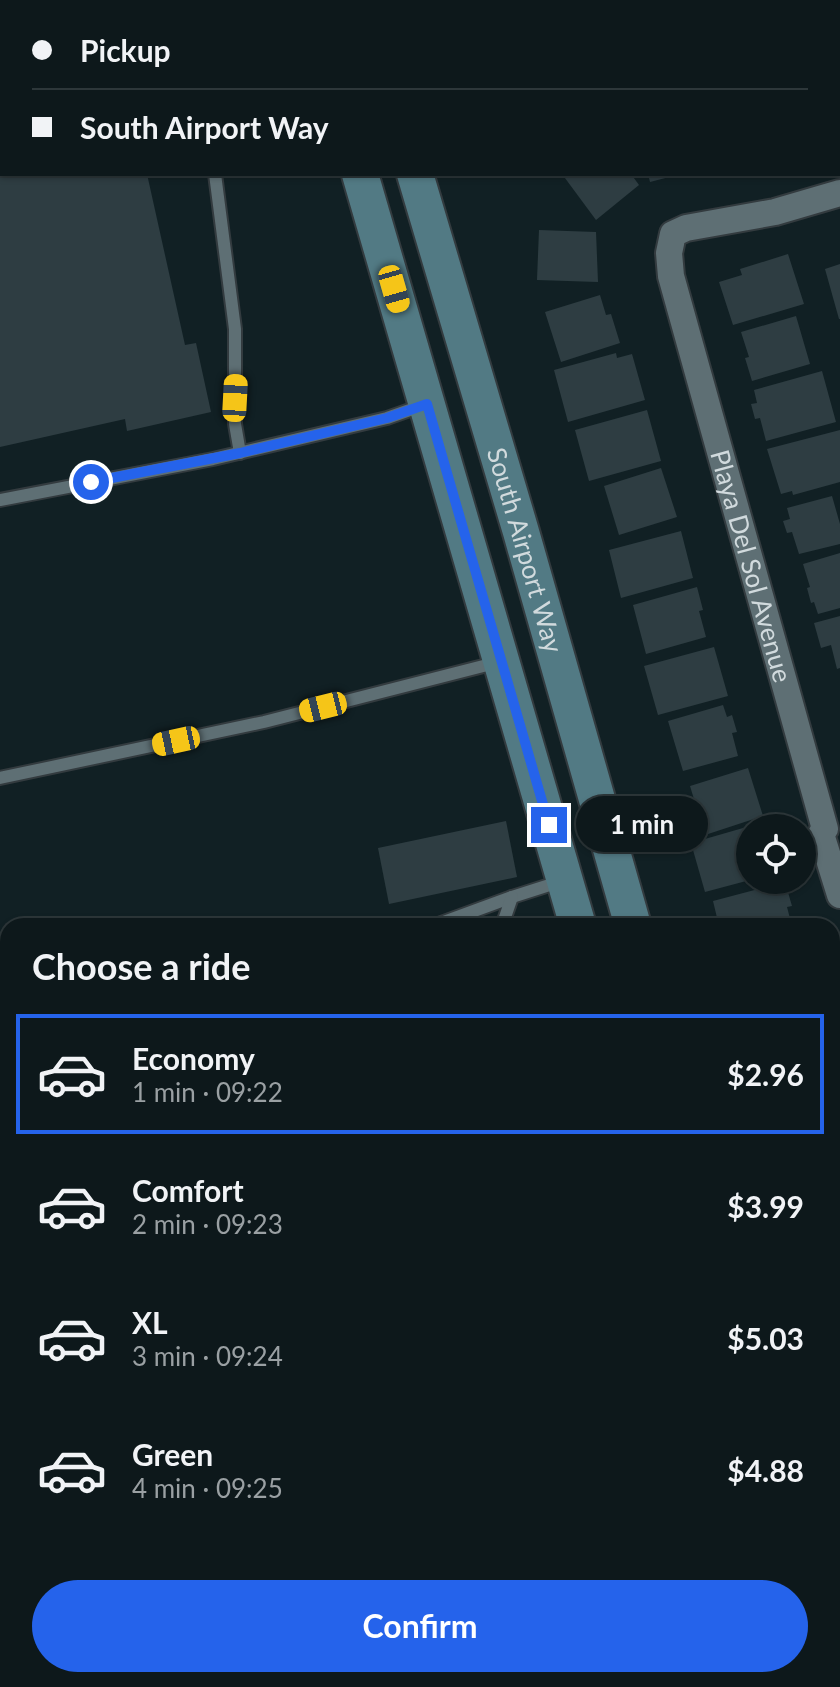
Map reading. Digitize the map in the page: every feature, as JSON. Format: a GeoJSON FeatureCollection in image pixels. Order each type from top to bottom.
{"type":"FeatureCollection","features":[{"type":"Feature","properties":{"kind":"main road","name":"South Airport Way"},"geometry":{"type":"LineString","coordinates":[[361,176],[576,918]]}},
{"type":"Feature","properties":{"kind":"main road","name":"South Airport Way"},"geometry":{"type":"LineString","coordinates":[[416,176],[526,547],[631,918]]}},
{"type":"Feature","properties":{"kind":"street","name":"Playa Del Sol Avenue"},"geometry":{"type":"LineString","coordinates":[[840,193],[775,212],[686,228],[673,234],[669,253],[671,276],[825,829],[831,831],[840,895]]}},
{"type":"Feature","properties":{"kind":"lane"},"geometry":{"type":"LineString","coordinates":[[215,176],[235,329],[235,415],[240,453]]}},
{"type":"Feature","properties":{"kind":"lane"},"geometry":{"type":"LineString","coordinates":[[0,500],[240,453],[387,418],[427,404]]}},
{"type":"Feature","properties":{"kind":"lane"},"geometry":{"type":"LineString","coordinates":[[0,778],[264,722],[502,661]]}},
{"type":"Feature","properties":{"kind":"lane"},"geometry":{"type":"LineString","coordinates":[[455,918],[565,880]]}},
{"type":"Feature","properties":{"kind":"lane"},"geometry":{"type":"LineString","coordinates":[[505,918],[512,897]]}},
{"type":"Feature","properties":{"kind":"building"},"geometry":{"type":"Polygon","coordinates":[[[0,176],[147,176],[185,345],[196,343],[211,412],[127,431],[125,419],[0,447],[0,176]]]}},
{"type":"Feature","properties":{"kind":"building"},"geometry":{"type":"Polygon","coordinates":[[[563,176],[632,176],[639,185],[596,220],[563,176]]]}},
{"type":"Feature","properties":{"kind":"building"},"geometry":{"type":"Polygon","coordinates":[[[648,176],[673,176],[650,182],[648,176]]]}},
{"type":"Feature","properties":{"kind":"building"},"geometry":{"type":"Polygon","coordinates":[[[539,230],[596,232],[598,282],[537,280],[539,230]]]}},
{"type":"Feature","properties":{"kind":"building"},"geometry":{"type":"Polygon","coordinates":[[[788,254],[804,304],[733,325],[719,282],[742,275],[740,269],[788,254]]]}},
{"type":"Feature","properties":{"kind":"building"},"geometry":{"type":"Polygon","coordinates":[[[840,264],[840,319],[839,319],[825,269],[840,264]]]}},
{"type":"Feature","properties":{"kind":"building"},"geometry":{"type":"Polygon","coordinates":[[[600,295],[606,315],[611,314],[620,343],[561,362],[545,312],[600,295]]]}},
{"type":"Feature","properties":{"kind":"building"},"geometry":{"type":"Polygon","coordinates":[[[796,316],[810,364],[752,381],[741,332],[796,316]]]}},
{"type":"Feature","properties":{"kind":"building"},"geometry":{"type":"Polygon","coordinates":[[[616,353],[617,358],[632,354],[645,400],[568,422],[554,370],[616,353]]]}},
{"type":"Feature","properties":{"kind":"building"},"geometry":{"type":"Polygon","coordinates":[[[822,371],[836,422],[766,441],[760,418],[755,419],[751,404],[757,403],[754,390],[822,371]]]}},
{"type":"Feature","properties":{"kind":"building"},"geometry":{"type":"Polygon","coordinates":[[[647,410],[661,461],[589,481],[575,430],[647,410]]]}},
{"type":"Feature","properties":{"kind":"building"},"geometry":{"type":"Polygon","coordinates":[[[840,430],[840,482],[793,495],[792,491],[781,494],[767,449],[840,430]]]}},
{"type":"Feature","properties":{"kind":"building"},"geometry":{"type":"Polygon","coordinates":[[[661,468],[677,517],[619,535],[604,486],[661,468]]]}},
{"type":"Feature","properties":{"kind":"building"},"geometry":{"type":"Polygon","coordinates":[[[832,496],[840,524],[840,544],[799,554],[792,532],[787,533],[783,521],[790,519],[787,508],[832,496]]]}},
{"type":"Feature","properties":{"kind":"building"},"geometry":{"type":"Polygon","coordinates":[[[681,531],[693,578],[621,598],[609,550],[681,531]]]}},
{"type":"Feature","properties":{"kind":"building"},"geometry":{"type":"Polygon","coordinates":[[[840,553],[840,608],[818,614],[814,602],[811,603],[803,564],[840,553]]]}},
{"type":"Feature","properties":{"kind":"building"},"geometry":{"type":"Polygon","coordinates":[[[697,587],[706,637],[646,654],[633,605],[697,587]]]}},
{"type":"Feature","properties":{"kind":"building"},"geometry":{"type":"Polygon","coordinates":[[[840,616],[840,668],[837,669],[831,645],[821,648],[814,623],[840,616]]]}},
{"type":"Feature","properties":{"kind":"building"},"geometry":{"type":"Polygon","coordinates":[[[714,647],[728,696],[658,715],[644,666],[714,647]]]}},
{"type":"Feature","properties":{"kind":"building"},"geometry":{"type":"Polygon","coordinates":[[[723,705],[727,717],[732,715],[737,732],[732,733],[738,756],[683,771],[668,721],[723,705]]]}},
{"type":"Feature","properties":{"kind":"building"},"geometry":{"type":"Polygon","coordinates":[[[748,768],[762,814],[736,814],[736,825],[705,835],[690,786],[748,768]]]}},
{"type":"Feature","properties":{"kind":"building"},"geometry":{"type":"Polygon","coordinates":[[[506,821],[517,877],[389,904],[378,848],[506,821]]]}},
{"type":"Feature","properties":{"kind":"building"},"geometry":{"type":"Polygon","coordinates":[[[736,830],[736,884],[705,892],[691,843],[736,830]]]}},
{"type":"Feature","properties":{"kind":"building"},"geometry":{"type":"Polygon","coordinates":[[[740,894],[788,894],[792,906],[787,907],[790,918],[717,918],[713,901],[740,894]]]}},
{"type":"Feature","properties":{"kind":"route"},"geometry":{"type":"LineString","coordinates":[[91,482],[240,453],[387,418],[427,404],[549,825]]}}]}
